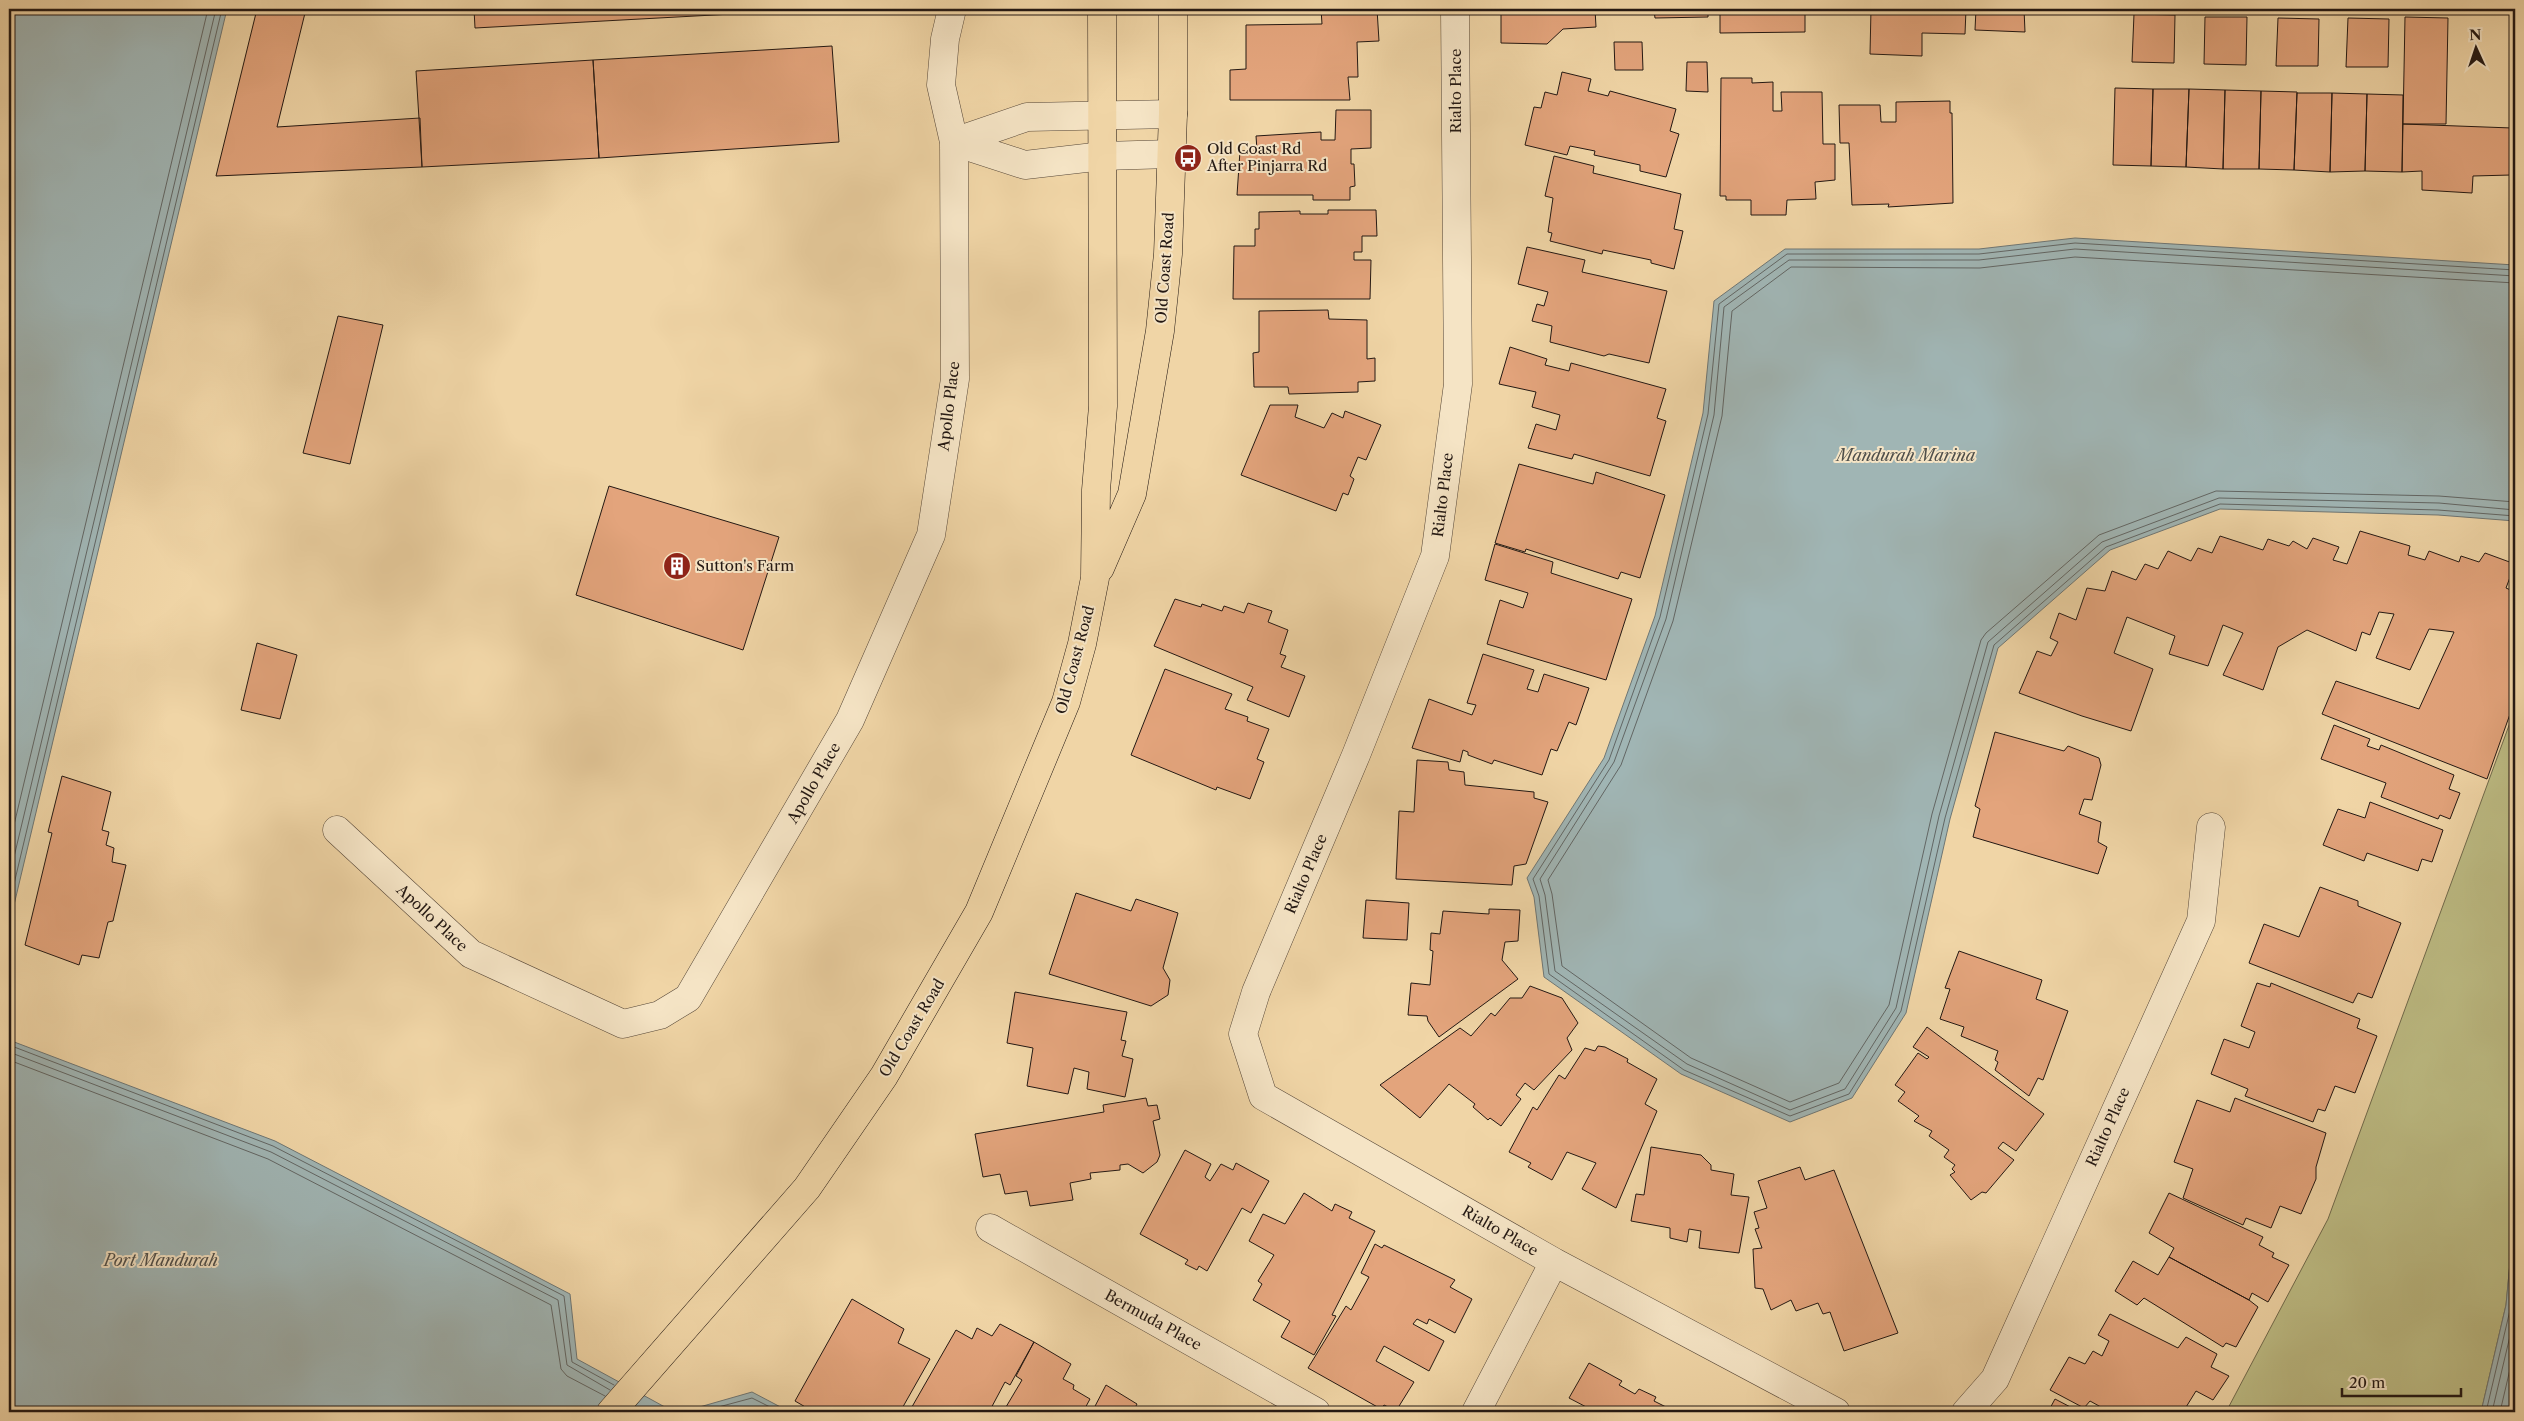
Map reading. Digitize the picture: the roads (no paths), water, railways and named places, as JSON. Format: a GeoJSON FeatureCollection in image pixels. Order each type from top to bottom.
{"type":"FeatureCollection","features":[{"type":"Feature","properties":{"kind":"main road","name":"Old Coast Road"},"geometry":{"type":"LineString","coordinates":[[611,1412],[807,1188],[884,1076],[979,912],[1066,702],[1082,644],[1095,578],[1096,490],[1103,406],[1102,9]]}},
{"type":"Feature","properties":{"kind":"main road","name":"Old Coast Road"},"geometry":{"type":"LineString","coordinates":[[1095,578],[1132,494],[1160,331],[1168,254],[1173,114],[1172,9]]}},
{"type":"Feature","properties":{"kind":"street","name":"Apollo Place"},"geometry":{"type":"LineString","coordinates":[[337,830],[471,954],[623,1024],[660,1015],[688,998],[850,720],[931,534],[955,379],[954,142],[941,85],[945,39],[952,9]]}},
{"type":"Feature","properties":{"kind":"street","name":"Rialto Place"},"geometry":{"type":"LineString","coordinates":[[1455,9],[1458,384],[1435,556],[1356,755],[1256,992],[1243,1034],[1263,1096],[1554,1262],[1836,1412]]}},
{"type":"Feature","properties":{"kind":"street"},"geometry":{"type":"LineString","coordinates":[[954,142],[1027,117],[1173,114]]}},
{"type":"Feature","properties":{"kind":"street"},"geometry":{"type":"LineString","coordinates":[[954,142],[1025,164],[1103,156],[1171,154]]}},
{"type":"Feature","properties":{"kind":"street","name":"Rialto Place"},"geometry":{"type":"LineString","coordinates":[[1966,1412],[1995,1379],[2201,921],[2210,827]]}},
{"type":"Feature","properties":{"kind":"street","name":"Bermuda Place"},"geometry":{"type":"LineString","coordinates":[[990,1228],[1316,1412]]}},
{"type":"Feature","properties":{"kind":"street"},"geometry":{"type":"LineString","coordinates":[[1476,1412],[1554,1262]]}},
{"type":"Feature","properties":{"kind":"water"},"geometry":{"type":"Polygon","coordinates":[[[9,9],[227,9],[9,926],[9,9]]]}},
{"type":"Feature","properties":{"kind":"water","name":"Mandurah Marina"},"geometry":{"type":"Polygon","coordinates":[[[2075,238],[2515,265],[2515,521],[2438,515],[2220,509],[2110,550],[1998,648],[1950,819],[1906,1013],[1852,1098],[1790,1122],[1681,1074],[1544,977],[1534,897],[1527,878],[1604,758],[1655,616],[1703,413],[1714,301],[1785,249],[1979,249],[2075,238]]]}},
{"type":"Feature","properties":{"kind":"water","name":"Port Mandurah"},"geometry":{"type":"Polygon","coordinates":[[[9,1040],[275,1141],[570,1294],[577,1359],[674,1412],[9,1412],[9,1040]]]}},
{"type":"Feature","properties":{"kind":"water"},"geometry":{"type":"Polygon","coordinates":[[[2515,1210],[2515,1412],[2481,1412],[2506,1305],[2515,1210]]]}},
{"type":"Feature","properties":{"kind":"water"},"geometry":{"type":"Polygon","coordinates":[[[752,1392],[790,1412],[682,1412],[752,1392]]]}},
{"type":"Feature","properties":{"kind":"place","name":"Old Coast Rd After Pinjarra Rd"},"geometry":{"type":"Point","coordinates":[1188,158]}},
{"type":"Feature","properties":{"kind":"place","name":"Sutton's Farm"},"geometry":{"type":"Point","coordinates":[677,566]}}]}
